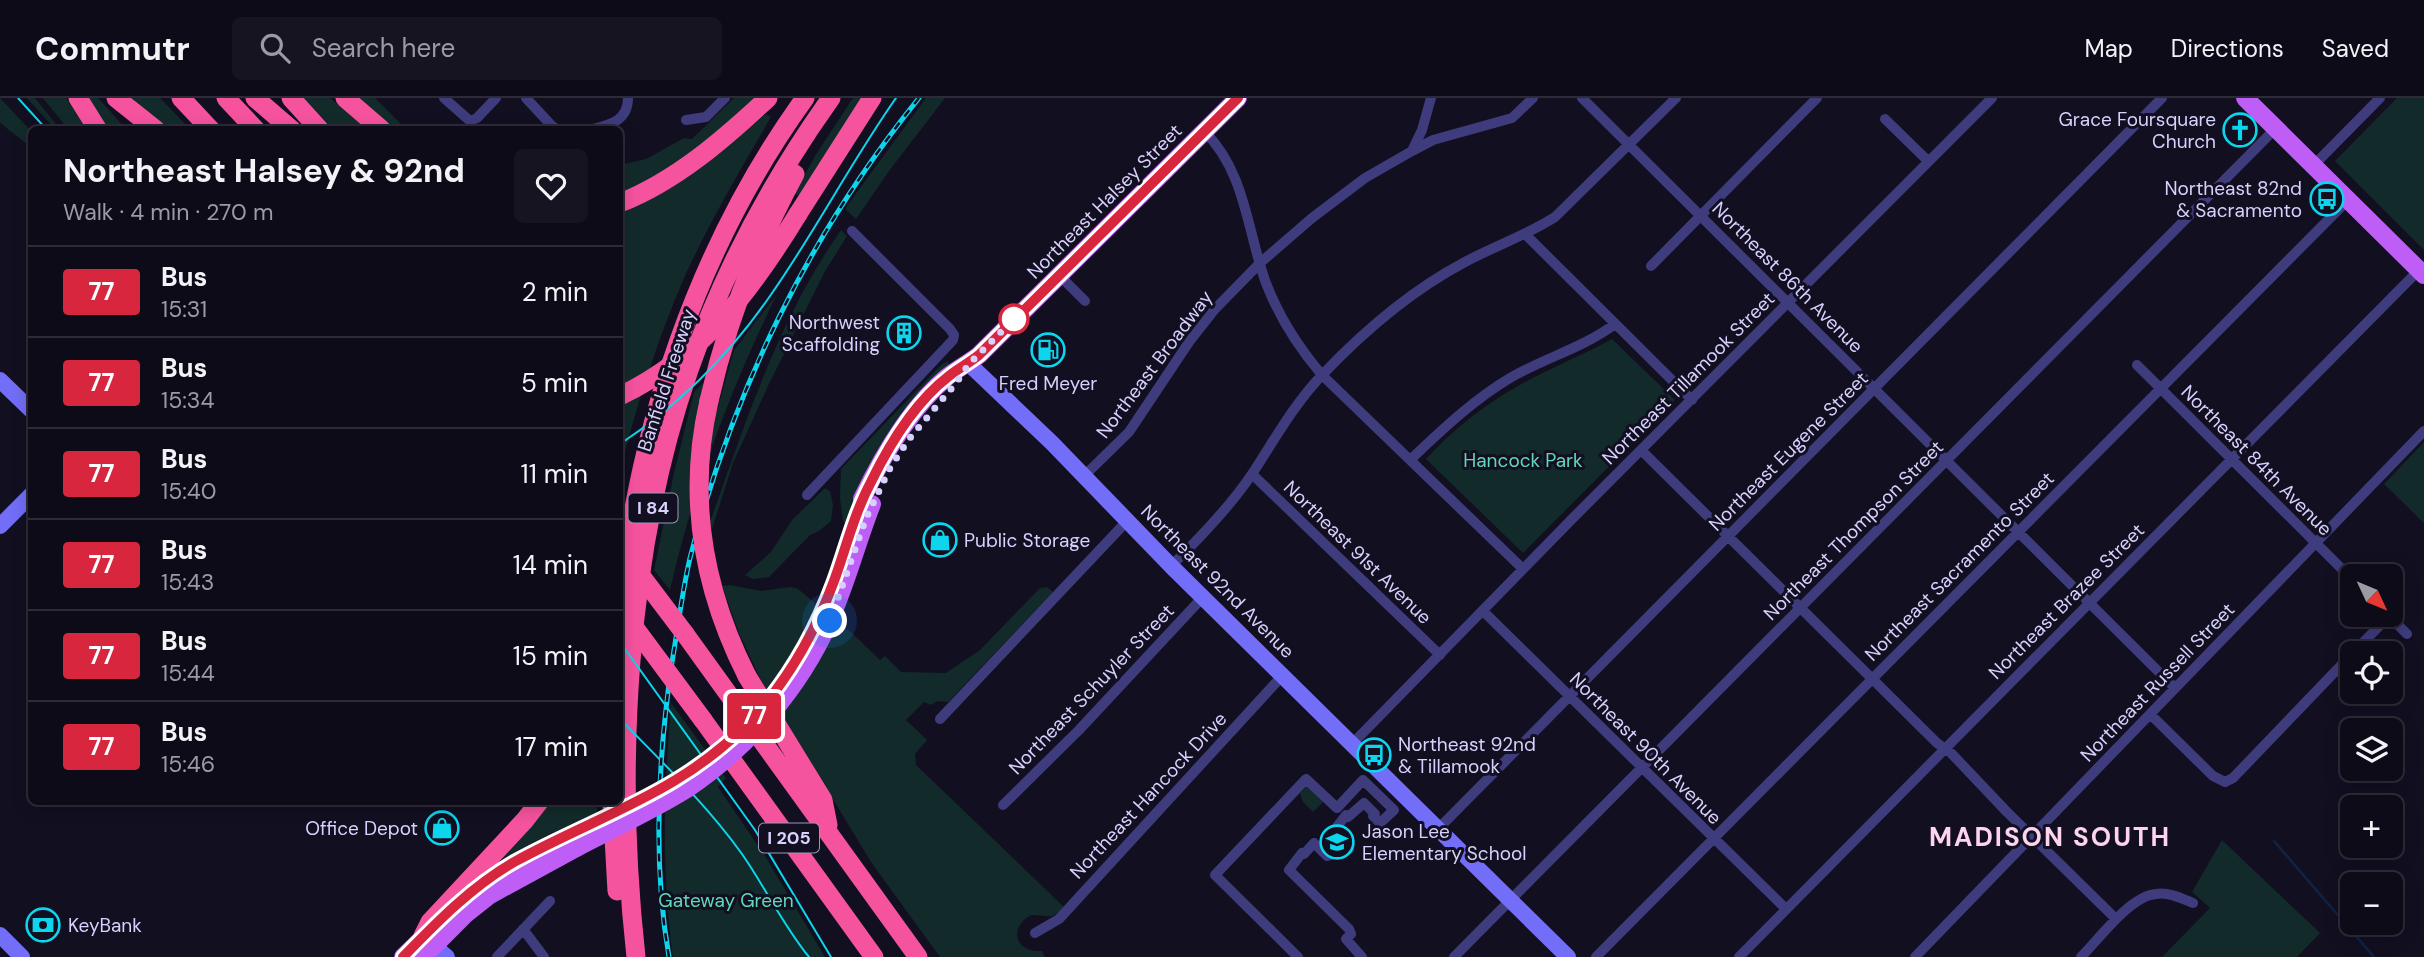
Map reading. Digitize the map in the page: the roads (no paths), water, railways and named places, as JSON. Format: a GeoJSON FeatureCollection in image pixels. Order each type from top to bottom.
{"type":"FeatureCollection","features":[{"type":"Feature","properties":{"kind":"highway"},"geometry":{"type":"LineString","coordinates":[[78,98],[96,126]]}},
{"type":"Feature","properties":{"kind":"highway"},"geometry":{"type":"LineString","coordinates":[[116,98],[134,126]]}},
{"type":"Feature","properties":{"kind":"highway"},"geometry":{"type":"LineString","coordinates":[[116,98],[151,126]]}},
{"type":"Feature","properties":{"kind":"highway"},"geometry":{"type":"LineString","coordinates":[[181,98],[207,126]]}},
{"type":"Feature","properties":{"kind":"highway"},"geometry":{"type":"LineString","coordinates":[[226,98],[252,126]]}},
{"type":"Feature","properties":{"kind":"highway"},"geometry":{"type":"LineString","coordinates":[[255,98],[287,126]]}},
{"type":"Feature","properties":{"kind":"highway"},"geometry":{"type":"LineString","coordinates":[[292,98],[316,126]]}},
{"type":"Feature","properties":{"kind":"highway"},"geometry":{"type":"LineString","coordinates":[[345,98],[377,126]]}},
{"type":"Feature","properties":{"kind":"highway"},"geometry":{"type":"LineString","coordinates":[[623,202],[687,166],[768,98]]}},
{"type":"Feature","properties":{"kind":"highway","name":"Banfield Freeway"},"geometry":{"type":"LineString","coordinates":[[623,580],[638,483],[682,331],[706,271],[748,188],[805,98]]}},
{"type":"Feature","properties":{"kind":"highway"},"geometry":{"type":"LineString","coordinates":[[829,832],[823,800],[747,676],[732,646],[713,594],[700,527],[698,496],[700,450],[725,339],[760,245],[832,98]]}},
{"type":"Feature","properties":{"kind":"highway","name":"Banfield Freeway"},"geometry":{"type":"LineString","coordinates":[[636,957],[628,846],[628,717],[640,588],[658,484],[689,370],[725,280],[782,171],[832,98]]}},
{"type":"Feature","properties":{"kind":"highway"},"geometry":{"type":"LineString","coordinates":[[623,394],[674,365],[708,336],[744,293],[872,98]]}},
{"type":"Feature","properties":{"kind":"highway"},"geometry":{"type":"LineString","coordinates":[[623,507],[638,483]]}},
{"type":"Feature","properties":{"kind":"highway","name":"I 205"},"geometry":{"type":"LineString","coordinates":[[623,552],[918,957]]}},
{"type":"Feature","properties":{"kind":"highway","name":"I 205"},"geometry":{"type":"LineString","coordinates":[[623,613],[874,957]]}},
{"type":"Feature","properties":{"kind":"highway"},"geometry":{"type":"LineString","coordinates":[[432,949],[430,922],[526,820],[537,805]]}},
{"type":"Feature","properties":{"kind":"highway"},"geometry":{"type":"LineString","coordinates":[[612,805],[623,957]]}},
{"type":"Feature","properties":{"kind":"main road","name":"Northeast Halsey Street"},"geometry":{"type":"LineString","coordinates":[[403,957],[432,949],[489,878],[516,861],[578,839],[695,770],[726,745],[765,704],[794,664],[819,617],[889,448],[910,419],[949,376],[969,364],[1238,98]]}},
{"type":"Feature","properties":{"kind":"main road"},"geometry":{"type":"LineString","coordinates":[[2245,98],[2421,273]]}},
{"type":"Feature","properties":{"kind":"street"},"geometry":{"type":"LineString","coordinates":[[444,98],[470,121],[477,118],[496,98]]}},
{"type":"Feature","properties":{"kind":"street"},"geometry":{"type":"LineString","coordinates":[[526,98],[552,126]]}},
{"type":"Feature","properties":{"kind":"street"},"geometry":{"type":"LineString","coordinates":[[603,126],[614,123],[624,115],[628,98]]}},
{"type":"Feature","properties":{"kind":"street"},"geometry":{"type":"LineString","coordinates":[[686,120],[705,117],[725,98]]}},
{"type":"Feature","properties":{"kind":"street"},"geometry":{"type":"LineString","coordinates":[[1412,151],[1422,130],[1431,98]]}},
{"type":"Feature","properties":{"kind":"street","name":"Northeast Broadway"},"geometry":{"type":"LineString","coordinates":[[1083,477],[1129,432],[1201,326],[1261,263],[1347,191],[1412,151],[1433,140],[1512,118],[1533,98]]}},
{"type":"Feature","properties":{"kind":"street","name":"Northeast 86th Avenue"},"geometry":{"type":"LineString","coordinates":[[1582,98],[2175,688]]}},
{"type":"Feature","properties":{"kind":"street"},"geometry":{"type":"LineString","coordinates":[[1171,565],[1227,508],[1283,424],[1322,375],[1367,332],[1424,287],[1466,261],[1555,217],[1676,98]]}},
{"type":"Feature","properties":{"kind":"street"},"geometry":{"type":"LineString","coordinates":[[1651,266],[1817,98]]}},
{"type":"Feature","properties":{"kind":"street","name":"Northeast Tillamook Street"},"geometry":{"type":"LineString","coordinates":[[1352,744],[1992,98]]}},
{"type":"Feature","properties":{"kind":"street","name":"Northeast Eugene Street"},"geometry":{"type":"LineString","coordinates":[[1438,830],[2162,98]]}},
{"type":"Feature","properties":{"kind":"street"},"geometry":{"type":"LineString","coordinates":[[2314,166],[2380,98]]}},
{"type":"Feature","properties":{"kind":"street"},"geometry":{"type":"LineString","coordinates":[[1885,119],[1928,162]]}},
{"type":"Feature","properties":{"kind":"street","name":"Northeast Thompson Street"},"geometry":{"type":"LineString","coordinates":[[1454,957],[2276,128]]}},
{"type":"Feature","properties":{"kind":"street"},"geometry":{"type":"LineString","coordinates":[[1204,131],[1221,149],[1234,176],[1273,300],[1290,332],[1322,375],[1523,569]]}},
{"type":"Feature","properties":{"kind":"street","name":"Northeast Sacramento Street"},"geometry":{"type":"LineString","coordinates":[[1596,957],[2348,200]]}},
{"type":"Feature","properties":{"kind":"street","name":"Northeast 92nd Avenue"},"geometry":{"type":"LineString","coordinates":[[852,231],[950,329],[954,335],[950,344],[969,364],[1052,443],[1203,597],[1568,957]]}},
{"type":"Feature","properties":{"kind":"street"},"geometry":{"type":"LineString","coordinates":[[1525,234],[1692,400]]}},
{"type":"Feature","properties":{"kind":"street","name":"Northeast Brazee Street"},"geometry":{"type":"LineString","coordinates":[[1739,957],[2232,459],[2421,273]]}},
{"type":"Feature","properties":{"kind":"street"},"geometry":{"type":"LineString","coordinates":[[1059,275],[1085,301]]}},
{"type":"Feature","properties":{"kind":"street"},"geometry":{"type":"LineString","coordinates":[[1411,459],[1453,420],[1491,391],[1615,324]]}},
{"type":"Feature","properties":{"kind":"street"},"geometry":{"type":"LineString","coordinates":[[807,495],[950,344]]}},
{"type":"Feature","properties":{"kind":"street","name":"Northeast 84th Avenue"},"geometry":{"type":"LineString","coordinates":[[2137,365],[2340,567]]}},
{"type":"Feature","properties":{"kind":"street"},"geometry":{"type":"LineString","coordinates":[[0,380],[28,407]]}},
{"type":"Feature","properties":{"kind":"street","name":"Northeast Russell Street"},"geometry":{"type":"LineString","coordinates":[[1914,957],[2424,431]]}},
{"type":"Feature","properties":{"kind":"street"},"geometry":{"type":"LineString","coordinates":[[1641,450],[2116,919]]}},
{"type":"Feature","properties":{"kind":"street","name":"Northeast 91st Avenue"},"geometry":{"type":"LineString","coordinates":[[1252,474],[1440,655]]}},
{"type":"Feature","properties":{"kind":"street"},"geometry":{"type":"LineString","coordinates":[[0,526],[28,498]]}},
{"type":"Feature","properties":{"kind":"street"},"geometry":{"type":"LineString","coordinates":[[940,719],[1128,520]]}},
{"type":"Feature","properties":{"kind":"street","name":"Northeast Schuyler Street"},"geometry":{"type":"LineString","coordinates":[[1003,805],[1079,730],[1203,597]]}},
{"type":"Feature","properties":{"kind":"street","name":"Northeast 90th Avenue"},"geometry":{"type":"LineString","coordinates":[[1483,611],[1786,909]]}},
{"type":"Feature","properties":{"kind":"street"},"geometry":{"type":"LineString","coordinates":[[2364,641],[2377,627]]}},
{"type":"Feature","properties":{"kind":"street"},"geometry":{"type":"LineString","coordinates":[[2400,627],[2407,634]]}},
{"type":"Feature","properties":{"kind":"street"},"geometry":{"type":"LineString","coordinates":[[2150,714],[2213,776],[2225,782],[2233,778],[2340,667]]}},
{"type":"Feature","properties":{"kind":"street","name":"Northeast Hancock Drive"},"geometry":{"type":"LineString","coordinates":[[1035,933],[1059,919],[1283,675]]}},
{"type":"Feature","properties":{"kind":"street"},"geometry":{"type":"LineString","coordinates":[[1298,957],[1215,875],[1306,779],[1336,807],[1363,780],[1394,810],[1380,823],[1373,816],[1375,814],[1364,803],[1361,804],[1348,817],[1346,815],[1332,832],[1349,849],[1327,856],[1314,844],[1302,853],[1289,870],[1349,929],[1351,934],[1346,939],[1362,957]]}},
{"type":"Feature","properties":{"kind":"street"},"geometry":{"type":"LineString","coordinates":[[2081,957],[2116,919],[2142,899],[2154,894],[2175,896],[2193,903]]}},
{"type":"Feature","properties":{"kind":"street"},"geometry":{"type":"LineString","coordinates":[[497,957],[550,901]]}},
{"type":"Feature","properties":{"kind":"street"},"geometry":{"type":"LineString","coordinates":[[523,929],[544,957]]}},
{"type":"Feature","properties":{"kind":"street"},"geometry":{"type":"LineString","coordinates":[[0,935],[22,957]]}},
{"type":"Feature","properties":{"kind":"waterway"},"geometry":{"type":"LineString","coordinates":[[2274,841],[2374,957]]}},
{"type":"Feature","properties":{"kind":"tram line"},"geometry":{"type":"LineString","coordinates":[[18,98],[43,126]]}},
{"type":"Feature","properties":{"kind":"tram line"},"geometry":{"type":"LineString","coordinates":[[623,442],[683,395],[738,338],[786,272],[896,98]]}},
{"type":"Feature","properties":{"kind":"tram line"},"geometry":{"type":"LineString","coordinates":[[623,646],[755,830],[831,957]]}},
{"type":"Feature","properties":{"kind":"tram line"},"geometry":{"type":"LineString","coordinates":[[623,722],[714,818],[809,957]]}},
{"type":"Feature","properties":{"kind":"railway"},"geometry":{"type":"LineString","coordinates":[[669,957],[660,884],[659,810],[663,735],[685,584],[708,496],[753,374],[810,259],[843,203],[919,98]]}},
{"type":"Feature","properties":{"kind":"place","name":"Grace Foursquare Church"},"geometry":{"type":"Point","coordinates":[2240,130]}},
{"type":"Feature","properties":{"kind":"place","name":"Northeast 82nd & Sacramento"},"geometry":{"type":"Point","coordinates":[2327,199]}},
{"type":"Feature","properties":{"kind":"place","name":"Northwest Scaffolding"},"geometry":{"type":"Point","coordinates":[904,333]}},
{"type":"Feature","properties":{"kind":"place","name":"Fred Meyer"},"geometry":{"type":"Point","coordinates":[1048,350]}},
{"type":"Feature","properties":{"kind":"place","name":"Public Storage"},"geometry":{"type":"Point","coordinates":[940,540]}},
{"type":"Feature","properties":{"kind":"place","name":"Northeast 92nd & Tillamook"},"geometry":{"type":"Point","coordinates":[1374,755]}},
{"type":"Feature","properties":{"kind":"place","name":"Office Depot"},"geometry":{"type":"Point","coordinates":[442,828]}},
{"type":"Feature","properties":{"kind":"place","name":"Jason Lee Elementary School"},"geometry":{"type":"Point","coordinates":[1337,842]}},
{"type":"Feature","properties":{"kind":"place","name":"KeyBank"},"geometry":{"type":"Point","coordinates":[43,925]}},
{"type":"Feature","properties":{"kind":"district","name":"MADISON SOUTH"},"geometry":{"type":"Point","coordinates":[2050,837]}},
{"type":"Feature","properties":{"kind":"park label","name":"Hancock Park"},"geometry":{"type":"Point","coordinates":[1523,460]}},
{"type":"Feature","properties":{"kind":"park label","name":"Gateway Green"},"geometry":{"type":"Point","coordinates":[726,900]}}]}
